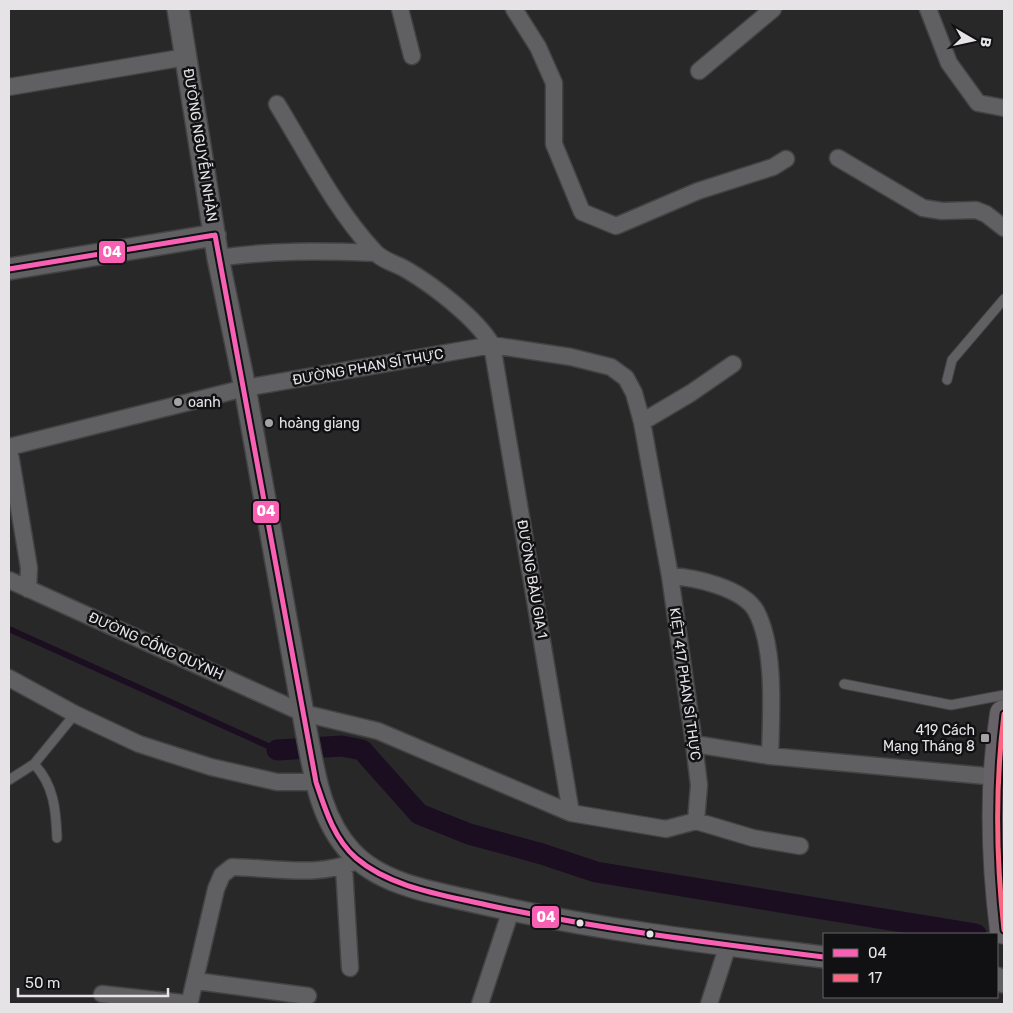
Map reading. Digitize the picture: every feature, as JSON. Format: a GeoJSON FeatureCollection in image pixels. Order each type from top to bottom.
{"type":"FeatureCollection","features":[{"type":"Feature","properties":{"kind":"highway"},"geometry":{"type":"LineString","coordinates":[[1004,714],[997,777],[998,881],[1004,930]]}},
{"type":"Feature","properties":{"kind":"street","name":"ĐƯỜNG NGUYỄN NHÀN"},"geometry":{"type":"LineString","coordinates":[[178,9],[218,258],[245,388],[315,776],[330,825],[352,863],[428,891],[565,922],[823,957]]}},
{"type":"Feature","properties":{"kind":"street"},"geometry":{"type":"LineString","coordinates":[[400,9],[412,56]]}},
{"type":"Feature","properties":{"kind":"street"},"geometry":{"type":"LineString","coordinates":[[514,9],[538,47],[554,83],[554,144],[582,212],[616,226],[698,191],[773,167],[786,159]]}},
{"type":"Feature","properties":{"kind":"street"},"geometry":{"type":"LineString","coordinates":[[699,71],[773,9]]}},
{"type":"Feature","properties":{"kind":"street"},"geometry":{"type":"LineString","coordinates":[[928,9],[949,63],[978,103],[1004,108]]}},
{"type":"Feature","properties":{"kind":"street"},"geometry":{"type":"LineString","coordinates":[[9,87],[186,57]]}},
{"type":"Feature","properties":{"kind":"street"},"geometry":{"type":"LineString","coordinates":[[277,104],[341,208],[375,253],[409,271],[470,316],[485,333],[492,345]]}},
{"type":"Feature","properties":{"kind":"street"},"geometry":{"type":"LineString","coordinates":[[838,158],[923,208],[942,211],[976,210],[986,214],[1004,228]]}},
{"type":"Feature","properties":{"kind":"street"},"geometry":{"type":"LineString","coordinates":[[9,270],[215,235]]}},
{"type":"Feature","properties":{"kind":"street"},"geometry":{"type":"LineString","coordinates":[[218,258],[258,252],[304,250],[375,253]]}},
{"type":"Feature","properties":{"kind":"street","name":"ĐƯỜNG PHAN SĨ THỰC"},"geometry":{"type":"LineString","coordinates":[[9,448],[245,388],[492,345]]}},
{"type":"Feature","properties":{"kind":"street","name":"KIỆT 417 PHAN SĨ THỰC"},"geometry":{"type":"LineString","coordinates":[[492,345],[571,357],[611,367],[626,378],[634,393],[642,422],[670,576],[699,785],[696,821]]}},
{"type":"Feature","properties":{"kind":"street","name":"ĐƯỜNG BÀU GIA 1"},"geometry":{"type":"LineString","coordinates":[[492,345],[571,814]]}},
{"type":"Feature","properties":{"kind":"street"},"geometry":{"type":"LineString","coordinates":[[642,422],[692,393],[733,364]]}},
{"type":"Feature","properties":{"kind":"street"},"geometry":{"type":"LineString","coordinates":[[9,448],[29,568],[28,589]]}},
{"type":"Feature","properties":{"kind":"street"},"geometry":{"type":"LineString","coordinates":[[670,576],[691,577],[720,586],[746,600],[756,610],[763,628],[770,672],[770,756]]}},
{"type":"Feature","properties":{"kind":"street","name":"ĐƯỜNG CỐNG QUỲNH"},"geometry":{"type":"LineString","coordinates":[[9,580],[305,721],[378,731],[571,814]]}},
{"type":"Feature","properties":{"kind":"street"},"geometry":{"type":"LineString","coordinates":[[9,678],[75,714],[139,744],[211,767],[277,782],[315,776]]}},
{"type":"Feature","properties":{"kind":"street"},"geometry":{"type":"LineString","coordinates":[[694,744],[770,756],[997,777]]}},
{"type":"Feature","properties":{"kind":"street"},"geometry":{"type":"LineString","coordinates":[[571,814],[666,829],[696,821],[753,838],[800,846]]}},
{"type":"Feature","properties":{"kind":"street"},"geometry":{"type":"LineString","coordinates":[[102,994],[183,1003],[190,1001],[196,982],[216,889],[222,875],[232,867],[321,872],[352,863],[350,968]]}},
{"type":"Feature","properties":{"kind":"street"},"geometry":{"type":"LineString","coordinates":[[480,1004],[511,910]]}},
{"type":"Feature","properties":{"kind":"street"},"geometry":{"type":"LineString","coordinates":[[709,1004],[728,945]]}},
{"type":"Feature","properties":{"kind":"street"},"geometry":{"type":"LineString","coordinates":[[196,982],[308,996]]}},
{"type":"Feature","properties":{"kind":"lane"},"geometry":{"type":"LineString","coordinates":[[947,380],[952,360],[1004,299]]}},
{"type":"Feature","properties":{"kind":"lane"},"geometry":{"type":"LineString","coordinates":[[844,684],[952,705],[1004,695]]}},
{"type":"Feature","properties":{"kind":"lane"},"geometry":{"type":"LineString","coordinates":[[9,780],[34,764],[75,714]]}},
{"type":"Feature","properties":{"kind":"lane"},"geometry":{"type":"LineString","coordinates":[[34,764],[44,775],[56,807],[57,838]]}},
{"type":"Feature","properties":{"kind":"waterway"},"geometry":{"type":"LineString","coordinates":[[9,629],[277,750]]}},
{"type":"Feature","properties":{"kind":"waterway"},"geometry":{"type":"LineString","coordinates":[[277,750],[342,746],[362,750],[419,814],[469,834],[542,854],[596,872],[970,933]]}},
{"type":"Feature","properties":{"kind":"transit line","name":"04"},"geometry":{"type":"LineString","coordinates":[[215,235],[316,782],[331,823],[348,850],[356,858],[385,877],[418,889],[453,898],[529,914],[613,928],[823,957]]}},
{"type":"Feature","properties":{"kind":"transit line","name":"04"},"geometry":{"type":"LineString","coordinates":[[9,269],[215,235]]}},
{"type":"Feature","properties":{"kind":"transit line","name":"17"},"geometry":{"type":"LineString","coordinates":[[1004,714],[998,795],[999,876],[1004,930]]}},
{"type":"Feature","properties":{"kind":"place","name":"oanh"},"geometry":{"type":"Point","coordinates":[178,402]}},
{"type":"Feature","properties":{"kind":"place","name":"hoàng giang"},"geometry":{"type":"Point","coordinates":[269,423]}},
{"type":"Feature","properties":{"kind":"place","name":"419 Cách Mạng Tháng 8"},"geometry":{"type":"Point","coordinates":[985,738]}}]}
